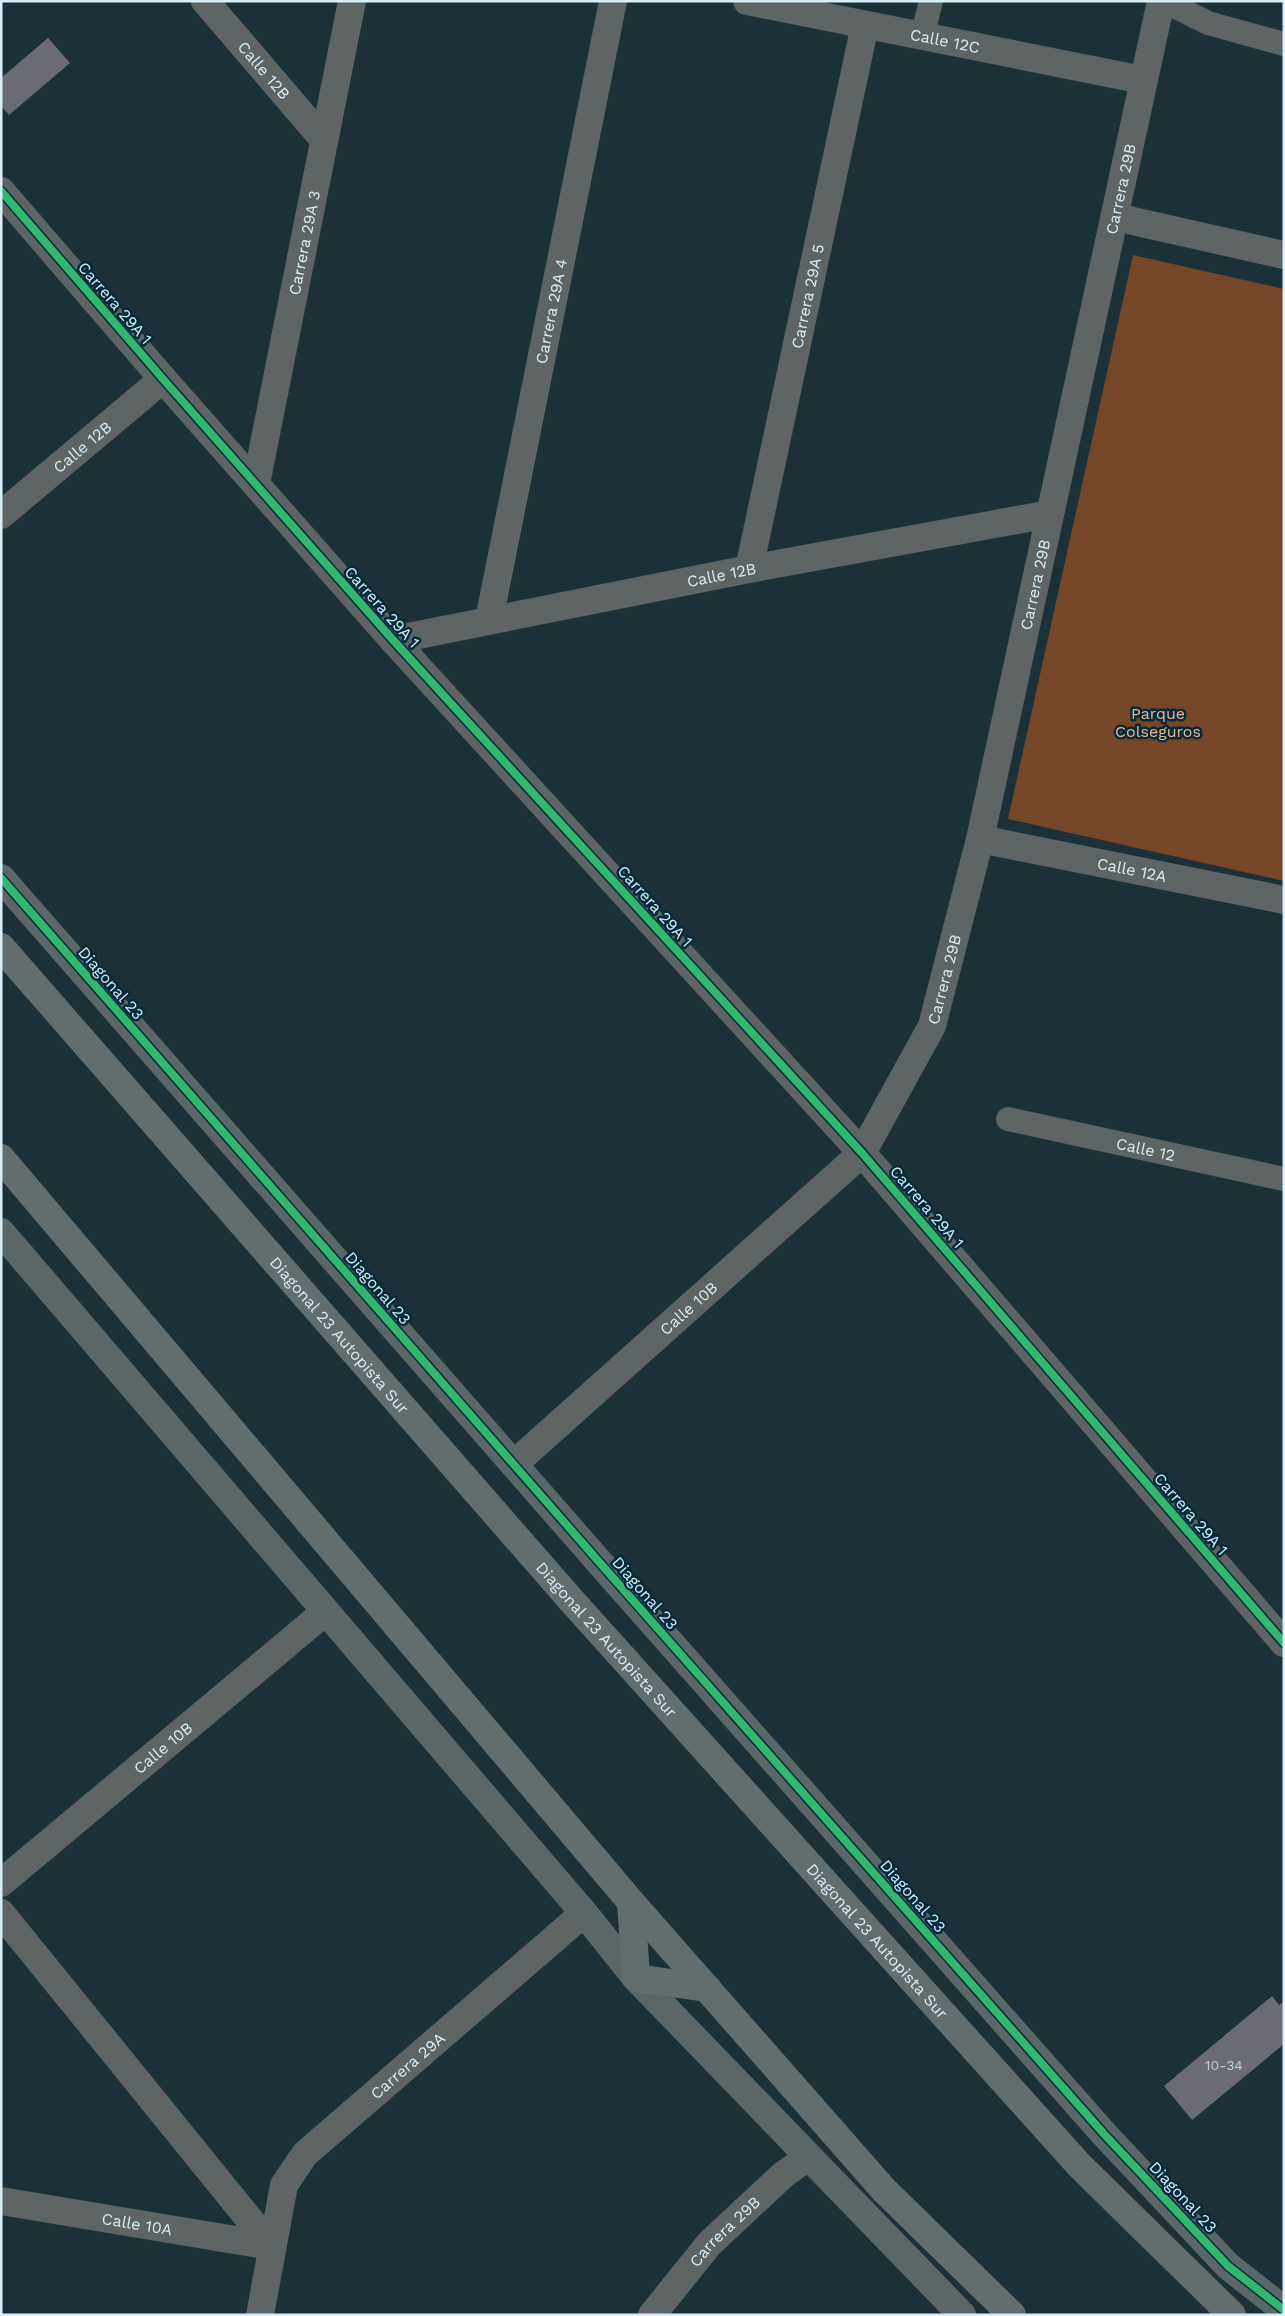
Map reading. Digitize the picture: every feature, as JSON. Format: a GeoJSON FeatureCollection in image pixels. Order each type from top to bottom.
{"type":"FeatureCollection","features":[{"type":"Feature","properties":{"kind":"main road","name":"Diagonal 23 Autopista Sur"},"geometry":{"type":"LineString","coordinates":[[1,947],[571,1600],[1080,2166],[1232,2315]]}},
{"type":"Feature","properties":{"kind":"main road"},"geometry":{"type":"LineString","coordinates":[[1,1158],[631,1902],[884,2190],[1012,2315]]}},
{"type":"Feature","properties":{"kind":"main road"},"geometry":{"type":"LineString","coordinates":[[631,1902],[636,1978],[707,1988]]}},
{"type":"Feature","properties":{"kind":"street","name":"Calle 12B"},"geometry":{"type":"LineString","coordinates":[[205,1],[324,140]]}},
{"type":"Feature","properties":{"kind":"street","name":"Carrera 29A 3"},"geometry":{"type":"LineString","coordinates":[[256,484],[352,1]]}},
{"type":"Feature","properties":{"kind":"street","name":"Carrera 29A 4"},"geometry":{"type":"LineString","coordinates":[[489,620],[614,1]]}},
{"type":"Feature","properties":{"kind":"street","name":"Calle 12C"},"geometry":{"type":"LineString","coordinates":[[747,1],[1144,80]]}},
{"type":"Feature","properties":{"kind":"street","name":"Carrera 29B"},"geometry":{"type":"LineString","coordinates":[[862,1153],[932,1026],[980,839],[1162,1]]}},
{"type":"Feature","properties":{"kind":"street","name":"Carrera 29A 5"},"geometry":{"type":"LineString","coordinates":[[749,569],[865,25]]}},
{"type":"Feature","properties":{"kind":"street","name":"Carrera 29A 1"},"geometry":{"type":"LineString","coordinates":[[1,191],[163,379],[393,640],[862,1153],[1284,1643]]}},
{"type":"Feature","properties":{"kind":"street"},"geometry":{"type":"LineString","coordinates":[[1115,216],[1284,255]]}},
{"type":"Feature","properties":{"kind":"street","name":"Calle 12B"},"geometry":{"type":"LineString","coordinates":[[1,515],[163,379]]}},
{"type":"Feature","properties":{"kind":"street","name":"Calle 12B"},"geometry":{"type":"LineString","coordinates":[[393,640],[749,569],[1050,514]]}},
{"type":"Feature","properties":{"kind":"street","name":"Calle 12A"},"geometry":{"type":"LineString","coordinates":[[980,839],[1284,900]]}},
{"type":"Feature","properties":{"kind":"street","name":"Diagonal 23"},"geometry":{"type":"LineString","coordinates":[[1,878],[1104,2134],[1228,2266],[1284,2310]]}},
{"type":"Feature","properties":{"kind":"street","name":"Calle 10B"},"geometry":{"type":"LineString","coordinates":[[514,1464],[862,1153]]}},
{"type":"Feature","properties":{"kind":"street"},"geometry":{"type":"LineString","coordinates":[[1,1232],[584,1913],[636,1978],[962,2315]]}},
{"type":"Feature","properties":{"kind":"street","name":"Calle 10B"},"geometry":{"type":"LineString","coordinates":[[1,1883],[325,1612]]}},
{"type":"Feature","properties":{"kind":"street"},"geometry":{"type":"LineString","coordinates":[[1,1913],[271,2246]]}},
{"type":"Feature","properties":{"kind":"street","name":"Carrera 29A"},"geometry":{"type":"LineString","coordinates":[[260,2315],[271,2246],[284,2185],[305,2154],[584,1913]]}},
{"type":"Feature","properties":{"kind":"street","name":"Carrera 29B"},"geometry":{"type":"LineString","coordinates":[[652,2315],[709,2244],[783,2175],[808,2157]]}},
{"type":"Feature","properties":{"kind":"street","name":"Calle 10A"},"geometry":{"type":"LineString","coordinates":[[1,2200],[271,2246]]}},
{"type":"Feature","properties":{"kind":"lane"},"geometry":{"type":"LineString","coordinates":[[922,37],[931,1]]}},
{"type":"Feature","properties":{"kind":"lane"},"geometry":{"type":"LineString","coordinates":[[1162,1],[1208,23],[1284,44]]}},
{"type":"Feature","properties":{"kind":"lane","name":"Calle 12"},"geometry":{"type":"LineString","coordinates":[[1008,1119],[1284,1179]]}},
{"type":"Feature","properties":{"kind":"green space","name":"Parque Colseguros"},"geometry":{"type":"Polygon","coordinates":[[[1133,255],[1284,289],[1284,881],[1008,819],[1133,255]]]}},
{"type":"Feature","properties":{"kind":"building"},"geometry":{"type":"Polygon","coordinates":[[[48,38],[70,63],[9,115],[1,106],[1,78],[48,38]]]}},
{"type":"Feature","properties":{"kind":"building"},"geometry":{"type":"Polygon","coordinates":[[[1272,1996],[1279,2005],[1284,2001],[1284,2044],[1192,2120],[1164,2086],[1272,1996]]]}},
{"type":"Feature","properties":{"kind":"cycle path"},"geometry":{"type":"LineString","coordinates":[[1,191],[163,379],[393,640],[862,1153],[1284,1643]]}},
{"type":"Feature","properties":{"kind":"cycle path"},"geometry":{"type":"LineString","coordinates":[[1,878],[600,1563],[1104,2134],[1228,2266],[1284,2310]]}}]}
